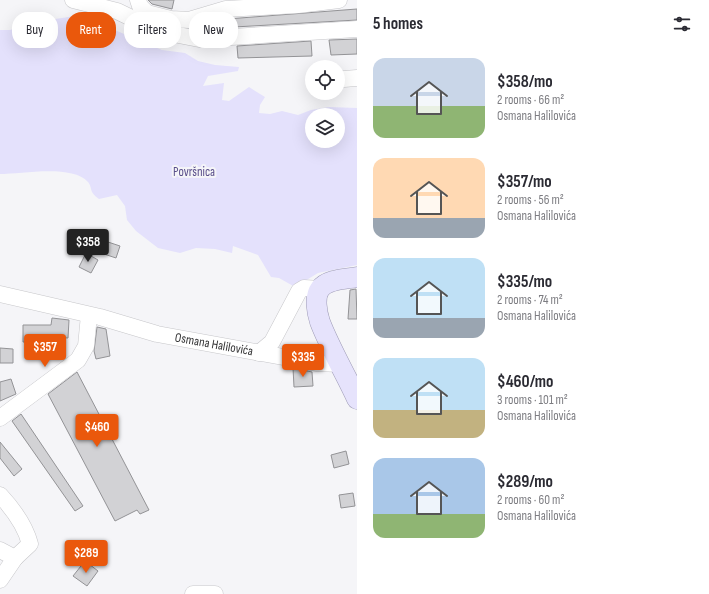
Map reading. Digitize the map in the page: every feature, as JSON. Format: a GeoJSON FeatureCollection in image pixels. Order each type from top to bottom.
{"type":"FeatureCollection","features":[{"type":"Feature","properties":{"kind":"main road"},"geometry":{"type":"LineString","coordinates":[[357,277],[331,282],[320,289],[317,298],[319,317],[357,399]]}},
{"type":"Feature","properties":{"kind":"street"},"geometry":{"type":"LineString","coordinates":[[73,0],[117,11],[158,31],[199,39],[357,30]]}},
{"type":"Feature","properties":{"kind":"street"},"geometry":{"type":"LineString","coordinates":[[138,0],[140,6],[147,13],[171,19],[189,20],[226,9],[298,5],[339,0]]}},
{"type":"Feature","properties":{"kind":"street"},"geometry":{"type":"LineString","coordinates":[[259,353],[272,342],[299,291],[304,288],[320,289]]}},
{"type":"Feature","properties":{"kind":"street","name":"Osmana Halilovića"},"geometry":{"type":"LineString","coordinates":[[0,294],[89,315],[157,334],[316,363],[341,364]]}},
{"type":"Feature","properties":{"kind":"street"},"geometry":{"type":"LineString","coordinates":[[0,418],[78,360],[86,346],[89,315]]}},
{"type":"Feature","properties":{"kind":"street"},"geometry":{"type":"LineString","coordinates":[[0,495],[14,510],[28,536],[30,544],[15,558],[0,580]]}},
{"type":"Feature","properties":{"kind":"street"},"geometry":{"type":"LineString","coordinates":[[0,550],[15,558]]}},
{"type":"Feature","properties":{"kind":"street"},"geometry":{"type":"LineString","coordinates":[[193,594],[215,594]]}},
{"type":"Feature","properties":{"kind":"green space","name":"Površnica"},"geometry":{"type":"Polygon","coordinates":[[[66,17],[66,48],[116,48],[116,31],[124,34],[124,48],[157,48],[185,53],[198,61],[215,65],[239,67],[238,71],[208,76],[203,86],[224,83],[222,100],[229,101],[249,87],[265,97],[260,105],[259,113],[270,114],[282,111],[298,115],[305,112],[305,148],[345,148],[345,108],[323,108],[329,107],[357,108],[357,265],[318,273],[295,287],[279,278],[271,277],[258,255],[233,246],[232,253],[215,249],[196,248],[180,253],[158,248],[136,231],[127,220],[125,206],[117,195],[99,199],[93,194],[88,182],[81,176],[71,173],[46,171],[0,174],[0,30],[12,29],[12,48],[58,48],[58,19],[66,17]]]}},
{"type":"Feature","properties":{"kind":"building"},"geometry":{"type":"Polygon","coordinates":[[[148,0],[174,0],[172,9],[152,4],[148,0]]]}},
{"type":"Feature","properties":{"kind":"building"},"geometry":{"type":"Polygon","coordinates":[[[357,9],[357,20],[238,27],[238,18],[357,9]]]}},
{"type":"Feature","properties":{"kind":"building"},"geometry":{"type":"Polygon","coordinates":[[[357,39],[357,54],[331,55],[329,40],[357,39]]]}},
{"type":"Feature","properties":{"kind":"building"},"geometry":{"type":"Polygon","coordinates":[[[311,41],[312,56],[238,58],[238,46],[311,41]]]}},
{"type":"Feature","properties":{"kind":"building"},"geometry":{"type":"Polygon","coordinates":[[[108,242],[120,246],[116,258],[104,254],[108,242]]]}},
{"type":"Feature","properties":{"kind":"building"},"geometry":{"type":"Polygon","coordinates":[[[86,253],[98,260],[91,273],[79,267],[86,253]]]}},
{"type":"Feature","properties":{"kind":"building"},"geometry":{"type":"Polygon","coordinates":[[[356,289],[357,319],[348,319],[350,290],[356,289]]]}},
{"type":"Feature","properties":{"kind":"building"},"geometry":{"type":"Polygon","coordinates":[[[52,318],[69,320],[68,338],[41,336],[41,342],[23,342],[23,325],[51,325],[52,318]]]}},
{"type":"Feature","properties":{"kind":"building"},"geometry":{"type":"Polygon","coordinates":[[[97,327],[106,329],[110,356],[96,359],[94,351],[97,327]]]}},
{"type":"Feature","properties":{"kind":"building"},"geometry":{"type":"Polygon","coordinates":[[[0,348],[13,349],[13,363],[0,363],[0,348]]]}},
{"type":"Feature","properties":{"kind":"building"},"geometry":{"type":"Polygon","coordinates":[[[293,368],[312,372],[313,386],[294,387],[293,368]]]}},
{"type":"Feature","properties":{"kind":"building"},"geometry":{"type":"Polygon","coordinates":[[[77,372],[149,510],[140,514],[137,510],[115,521],[48,394],[77,372]]]}},
{"type":"Feature","properties":{"kind":"building"},"geometry":{"type":"Polygon","coordinates":[[[11,379],[16,394],[0,401],[0,382],[11,379]]]}},
{"type":"Feature","properties":{"kind":"building"},"geometry":{"type":"Polygon","coordinates":[[[21,414],[83,506],[75,511],[12,421],[21,414]]]}},
{"type":"Feature","properties":{"kind":"building"},"geometry":{"type":"Polygon","coordinates":[[[0,442],[22,469],[14,476],[0,458],[0,442]]]}},
{"type":"Feature","properties":{"kind":"building"},"geometry":{"type":"Polygon","coordinates":[[[346,451],[349,464],[334,468],[331,455],[346,451]]]}},
{"type":"Feature","properties":{"kind":"building"},"geometry":{"type":"Polygon","coordinates":[[[353,493],[355,506],[341,508],[339,495],[353,493]]]}},
{"type":"Feature","properties":{"kind":"building"},"geometry":{"type":"Polygon","coordinates":[[[85,561],[98,571],[87,586],[73,576],[85,561]]]}}]}
